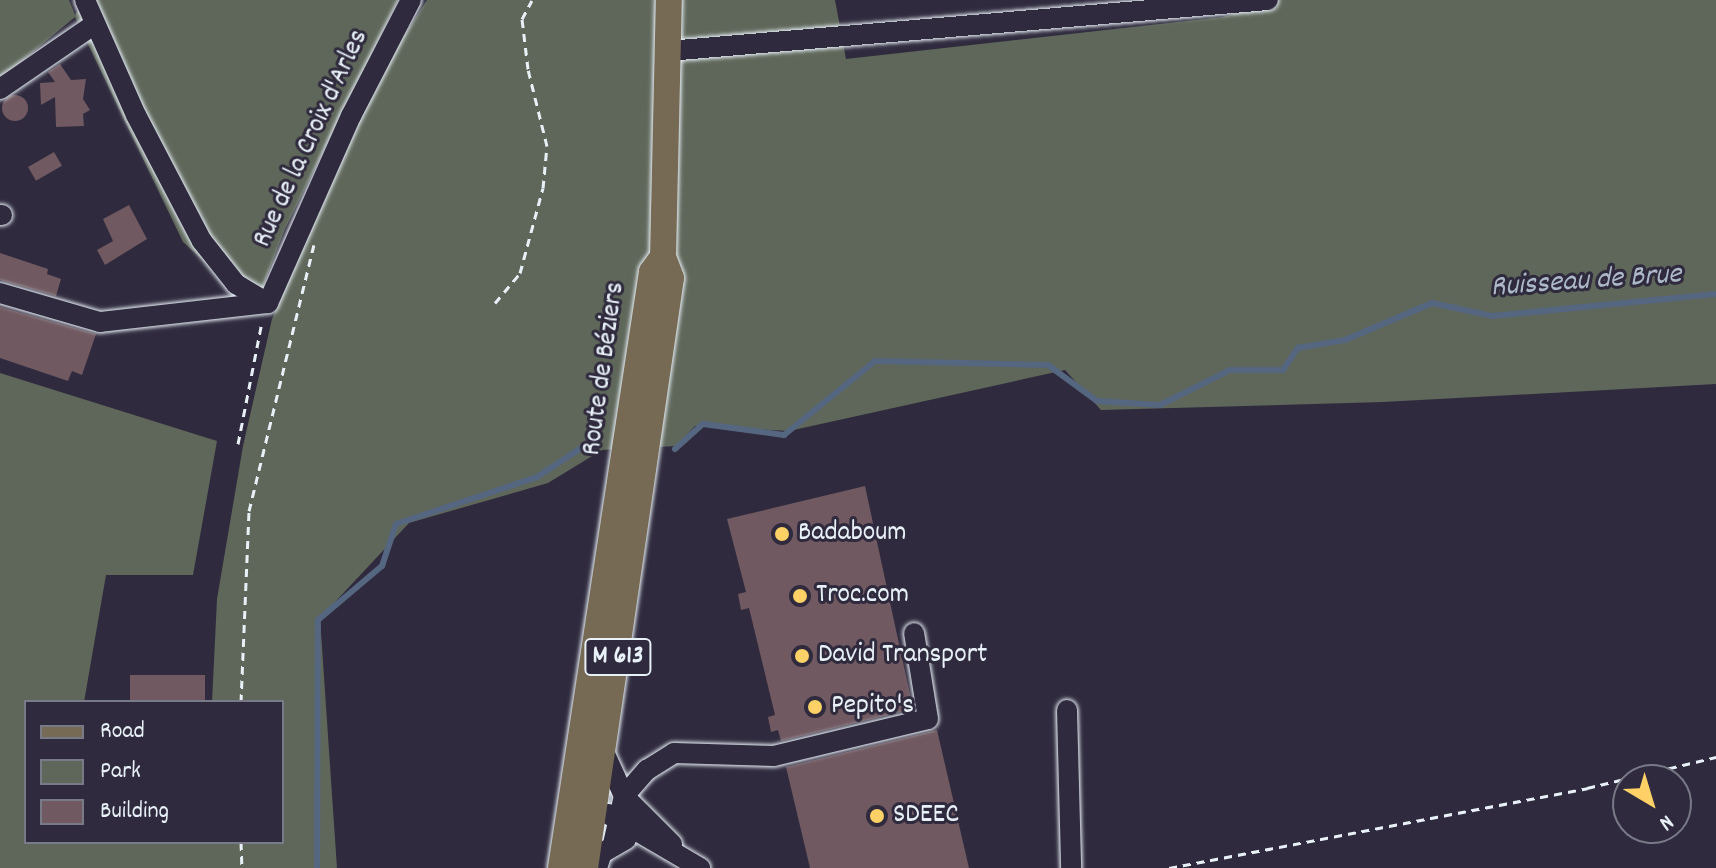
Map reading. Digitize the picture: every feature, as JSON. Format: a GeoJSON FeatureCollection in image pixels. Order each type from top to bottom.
{"type":"FeatureCollection","features":[{"type":"Feature","properties":{"kind":"main road","name":"M 613"},"geometry":{"type":"LineString","coordinates":[[663,257],[669,0]]}},
{"type":"Feature","properties":{"kind":"main road","name":"Route de Béziers"},"geometry":{"type":"LineString","coordinates":[[585,868],[671,278],[663,257]]}},
{"type":"Feature","properties":{"kind":"main road","name":"Route de Béziers"},"geometry":{"type":"LineString","coordinates":[[561,868],[652,272],[663,257]]}},
{"type":"Feature","properties":{"kind":"street"},"geometry":{"type":"LineString","coordinates":[[85,0],[202,241],[236,284],[268,303]]}},
{"type":"Feature","properties":{"kind":"street","name":"Rue de la Croix d'Arles"},"geometry":{"type":"LineString","coordinates":[[268,303],[302,225],[411,0]]}},
{"type":"Feature","properties":{"kind":"street"},"geometry":{"type":"LineString","coordinates":[[668,51],[1268,0]]}},
{"type":"Feature","properties":{"kind":"street"},"geometry":{"type":"LineString","coordinates":[[0,89],[95,24]]}},
{"type":"Feature","properties":{"kind":"street"},"geometry":{"type":"LineString","coordinates":[[0,293],[100,322],[268,303]]}},
{"type":"Feature","properties":{"kind":"street"},"geometry":{"type":"LineString","coordinates":[[597,868],[613,844],[615,820],[624,796],[647,770],[674,753],[774,756],[928,719],[914,633]]}},
{"type":"Feature","properties":{"kind":"street"},"geometry":{"type":"LineString","coordinates":[[1067,710],[1071,868]]}},
{"type":"Feature","properties":{"kind":"street"},"geometry":{"type":"LineString","coordinates":[[604,752],[624,796],[695,865]]}},
{"type":"Feature","properties":{"kind":"street"},"geometry":{"type":"LineString","coordinates":[[571,793],[596,802],[615,820],[695,865]]}},
{"type":"Feature","properties":{"kind":"street"},"geometry":{"type":"LineString","coordinates":[[596,802],[624,796]]}},
{"type":"Feature","properties":{"kind":"street"},"geometry":{"type":"LineString","coordinates":[[613,844],[630,837],[695,865]]}},
{"type":"Feature","properties":{"kind":"path"},"geometry":{"type":"LineString","coordinates":[[495,303],[520,273],[543,188],[547,146],[522,19],[532,0]]}},
{"type":"Feature","properties":{"kind":"path"},"geometry":{"type":"LineString","coordinates":[[241,700],[249,511],[269,445],[294,314],[316,249],[302,225]]}},
{"type":"Feature","properties":{"kind":"path"},"geometry":{"type":"LineString","coordinates":[[238,444],[268,303]]}},
{"type":"Feature","properties":{"kind":"path"},"geometry":{"type":"LineString","coordinates":[[1169,868],[1587,788],[1716,757]]}},
{"type":"Feature","properties":{"kind":"path"},"geometry":{"type":"LineString","coordinates":[[241,844],[242,868]]}},
{"type":"Feature","properties":{"kind":"green space"},"geometry":{"type":"Polygon","coordinates":[[[0,0],[69,0],[75,15],[84,0],[398,0],[285,229],[255,307],[183,242],[75,17],[0,79],[0,0]]]}},
{"type":"Feature","properties":{"kind":"green space"},"geometry":{"type":"Polygon","coordinates":[[[427,0],[835,0],[846,59],[1223,17],[1280,0],[1716,0],[1716,384],[1383,402],[1101,410],[1065,370],[789,431],[695,426],[676,446],[602,450],[548,483],[409,523],[320,618],[337,868],[0,868],[0,373],[217,441],[193,575],[106,575],[84,700],[24,700],[24,844],[284,844],[284,700],[212,700],[217,599],[243,446],[272,319],[343,153],[392,55],[427,0]]]}},
{"type":"Feature","properties":{"kind":"building"},"geometry":{"type":"Polygon","coordinates":[[[60,64],[71,80],[86,79],[83,99],[90,110],[83,114],[84,126],[56,127],[55,97],[41,105],[40,83],[55,82],[48,72],[60,64]]]}},
{"type":"Feature","properties":{"kind":"building"},"geometry":{"type":"Polygon","coordinates":[[[15,95],[24,99],[28,108],[24,117],[15,121],[6,117],[2,108],[6,99],[15,95]]]}},
{"type":"Feature","properties":{"kind":"building"},"geometry":{"type":"Polygon","coordinates":[[[54,152],[62,166],[36,181],[28,167],[54,152]]]}},
{"type":"Feature","properties":{"kind":"building"},"geometry":{"type":"Polygon","coordinates":[[[129,205],[147,239],[105,265],[97,250],[113,241],[103,219],[129,205]]]}},
{"type":"Feature","properties":{"kind":"building"},"geometry":{"type":"Polygon","coordinates":[[[0,253],[48,269],[47,274],[61,279],[56,296],[0,280],[0,253]]]}},
{"type":"Feature","properties":{"kind":"building"},"geometry":{"type":"Polygon","coordinates":[[[0,307],[96,334],[82,375],[72,371],[68,381],[0,358],[0,307]]]}},
{"type":"Feature","properties":{"kind":"building"},"geometry":{"type":"Polygon","coordinates":[[[865,486],[913,709],[781,741],[778,730],[771,732],[768,717],[775,715],[749,608],[741,610],[738,594],[746,592],[727,519],[865,486]]]}},
{"type":"Feature","properties":{"kind":"building"},"geometry":{"type":"Polygon","coordinates":[[[130,675],[205,675],[205,700],[130,700],[130,675]]]}},
{"type":"Feature","properties":{"kind":"building","name":"SDEEC"},"geometry":{"type":"Polygon","coordinates":[[[937,730],[969,868],[810,868],[786,767],[937,730]]]}},
{"type":"Feature","properties":{"kind":"waterway","name":"Ruisseau de Brue"},"geometry":{"type":"LineString","coordinates":[[675,449],[703,424],[784,435],[875,361],[1048,365],[1097,401],[1160,405],[1230,370],[1283,370],[1298,348],[1345,340],[1432,303],[1492,316],[1716,294]]}},
{"type":"Feature","properties":{"kind":"waterway","name":"Ruisseau de Brue"},"geometry":{"type":"LineString","coordinates":[[317,868],[318,620],[382,566],[396,524],[537,477],[598,437]]}},
{"type":"Feature","properties":{"kind":"place","name":"Badaboum"},"geometry":{"type":"Point","coordinates":[782,534]}},
{"type":"Feature","properties":{"kind":"place","name":"Troc.com"},"geometry":{"type":"Point","coordinates":[800,596]}},
{"type":"Feature","properties":{"kind":"place","name":"David Transport"},"geometry":{"type":"Point","coordinates":[802,656]}},
{"type":"Feature","properties":{"kind":"place","name":"Pepito's"},"geometry":{"type":"Point","coordinates":[815,707]}},
{"type":"Feature","properties":{"kind":"place","name":"SDEEC"},"geometry":{"type":"Point","coordinates":[877,816]}}]}
